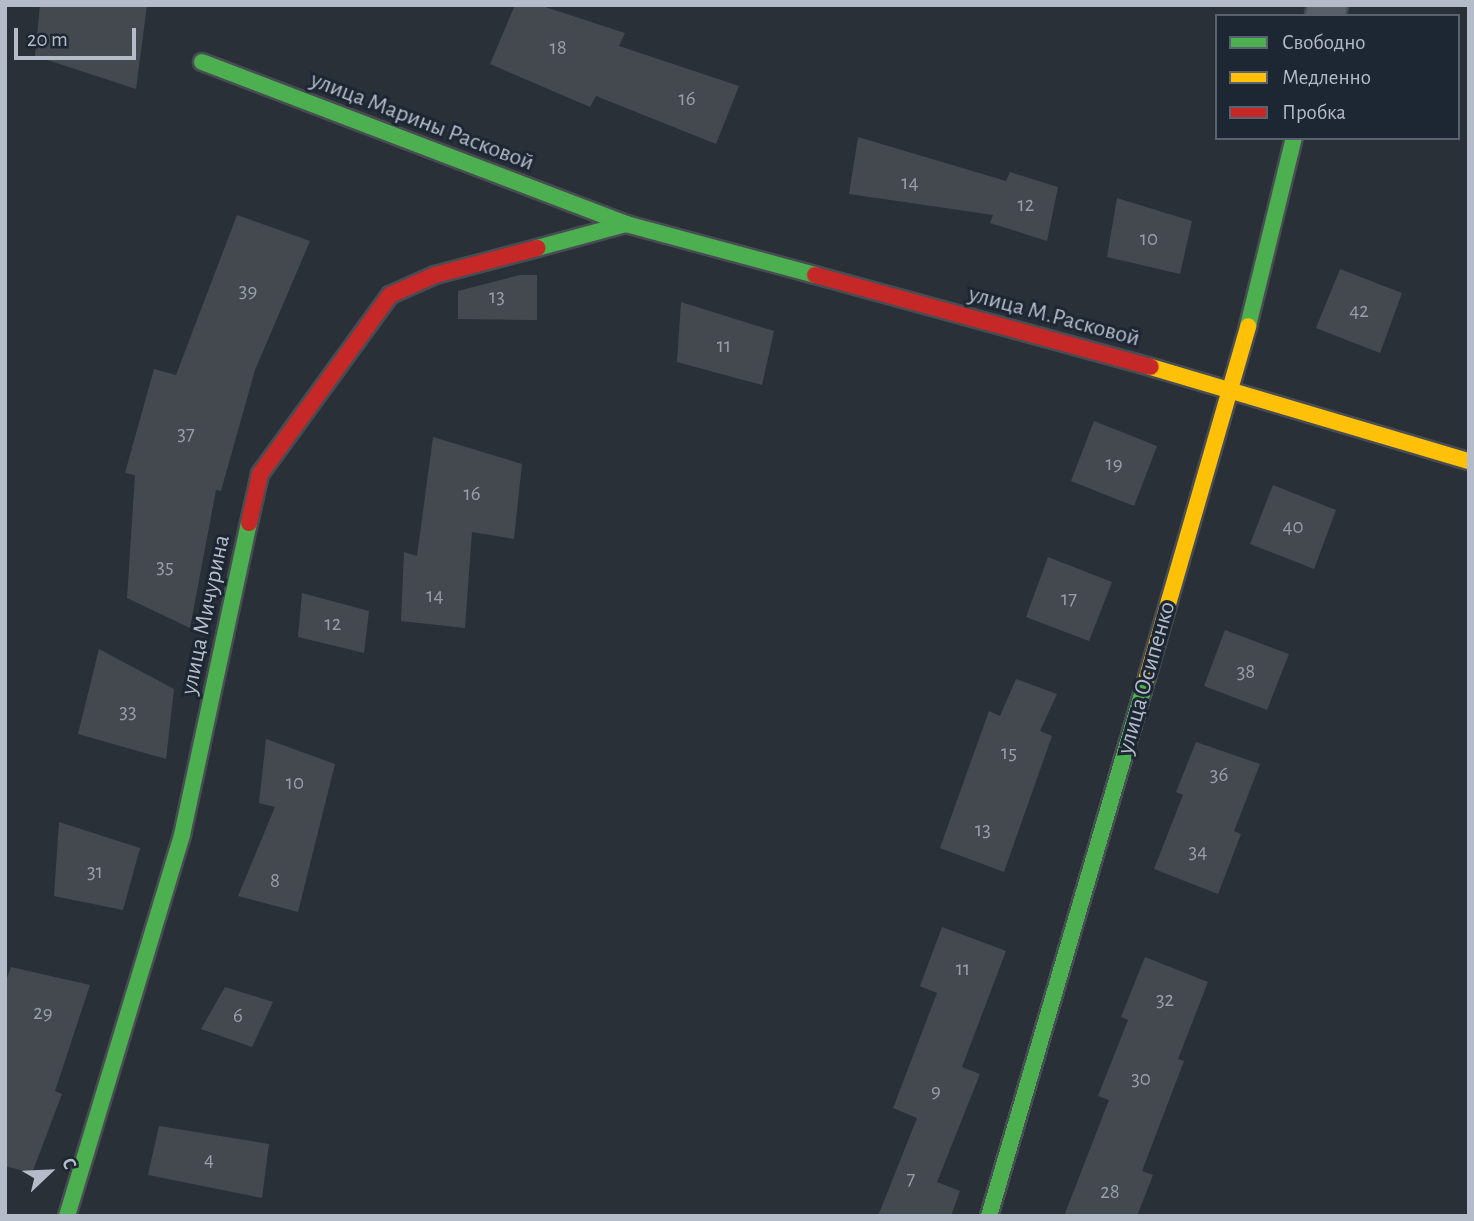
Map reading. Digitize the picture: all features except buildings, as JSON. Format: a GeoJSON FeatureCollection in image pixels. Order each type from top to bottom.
{"type":"FeatureCollection","features":[{"type":"Feature","properties":{"kind":"street","name":"улица Марины Расковой"},"geometry":{"type":"LineString","coordinates":[[202,62],[626,225]]}},
{"type":"Feature","properties":{"kind":"street","name":"улица Осипенко"},"geometry":{"type":"LineString","coordinates":[[989,1216],[1232,388],[1294,140]]}},
{"type":"Feature","properties":{"kind":"street","name":"улица М.Расковой"},"geometry":{"type":"LineString","coordinates":[[626,225],[1232,388],[1469,461]]}},
{"type":"Feature","properties":{"kind":"street","name":"улица Мичурина"},"geometry":{"type":"LineString","coordinates":[[67,1216],[181,835],[260,474],[390,295],[435,275],[626,225]]}},
{"type":"Feature","properties":{"kind":"traffic: fast"},"geometry":{"type":"LineString","coordinates":[[202,62],[626,224],[815,275]]}},
{"type":"Feature","properties":{"kind":"traffic: fast"},"geometry":{"type":"LineString","coordinates":[[1248,326],[1294,140]]}},
{"type":"Feature","properties":{"kind":"traffic: fast"},"geometry":{"type":"LineString","coordinates":[[537,248],[626,224]]}},
{"type":"Feature","properties":{"kind":"traffic: fast"},"geometry":{"type":"LineString","coordinates":[[67,1216],[182,835],[249,523]]}},
{"type":"Feature","properties":{"kind":"traffic: fast"},"geometry":{"type":"LineString","coordinates":[[989,1216],[1147,677]]}},
{"type":"Feature","properties":{"kind":"traffic: slow"},"geometry":{"type":"LineString","coordinates":[[1147,677],[1248,326]]}},
{"type":"Feature","properties":{"kind":"traffic: slow"},"geometry":{"type":"LineString","coordinates":[[1151,367],[1469,461]]}},
{"type":"Feature","properties":{"kind":"traffic: jam"},"geometry":{"type":"LineString","coordinates":[[249,523],[260,474],[390,295],[435,275],[537,248]]}},
{"type":"Feature","properties":{"kind":"traffic: jam"},"geometry":{"type":"LineString","coordinates":[[815,275],[1151,367]]}}]}
